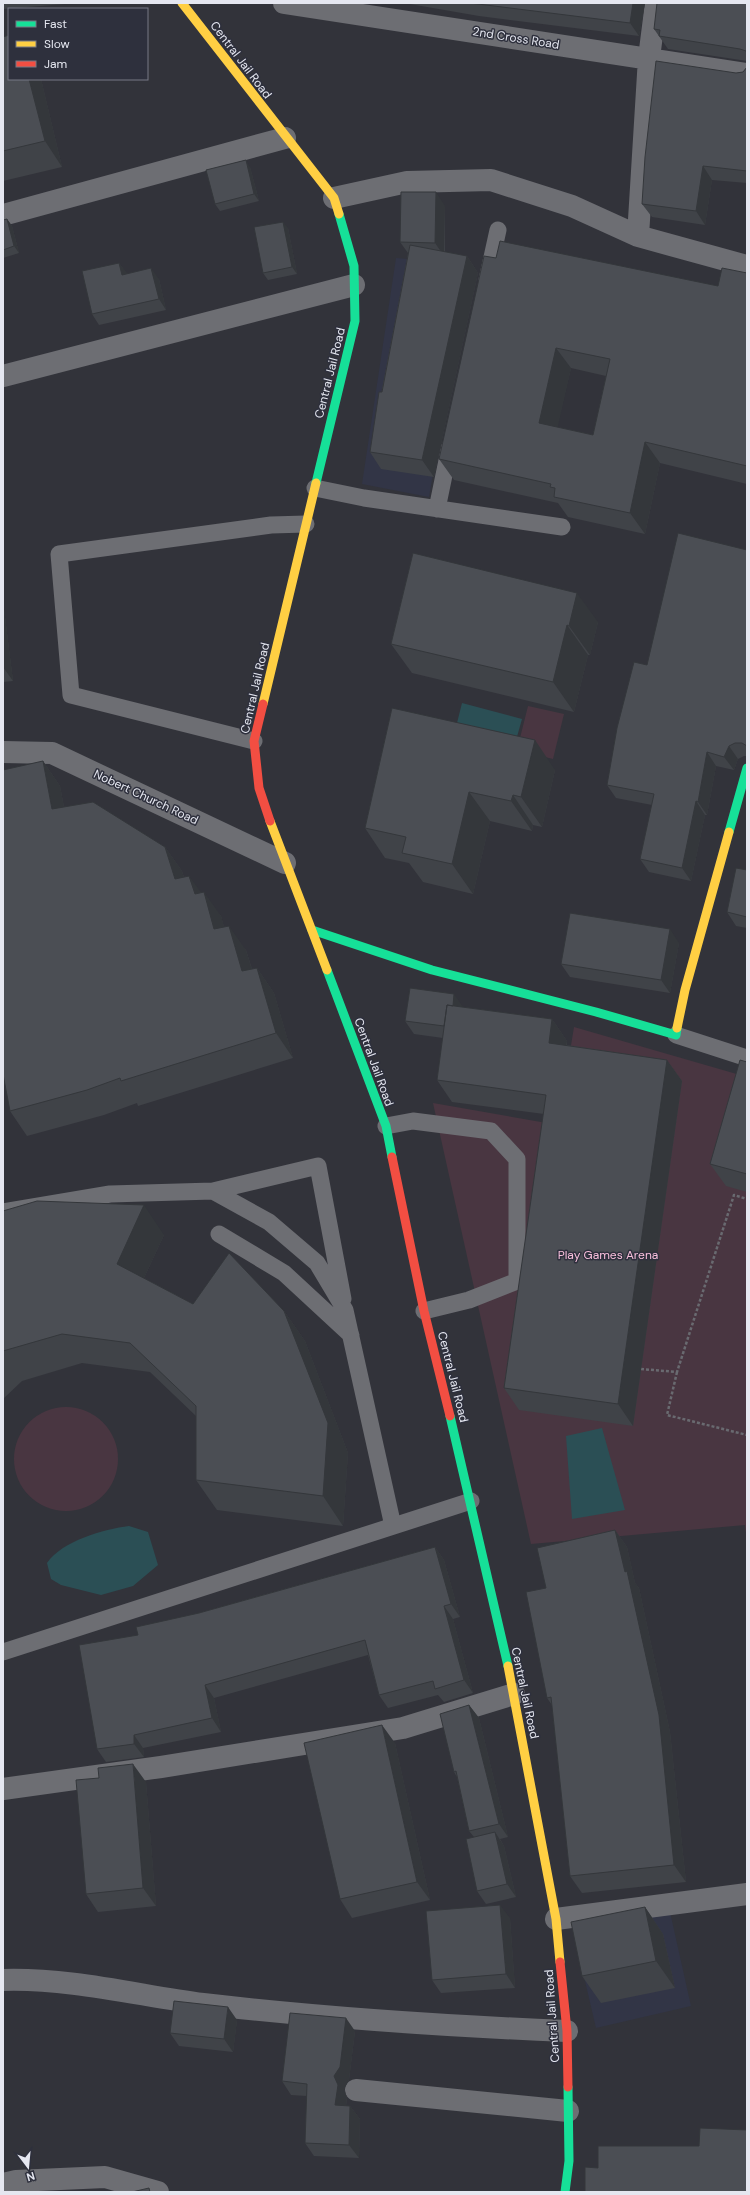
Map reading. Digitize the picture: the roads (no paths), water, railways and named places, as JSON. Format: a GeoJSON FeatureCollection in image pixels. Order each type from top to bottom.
{"type":"FeatureCollection","features":[{"type":"Feature","properties":{"kind":"main road","name":"Central Jail Road"},"geometry":{"type":"LineString","coordinates":[[182,3],[285,138],[334,198],[354,266],[355,321],[254,741],[259,788],[285,863],[386,1126],[424,1311],[471,1501],[514,1694],[556,1919],[567,2031],[569,2161],[565,2192]]}},
{"type":"Feature","properties":{"kind":"main road"},"geometry":{"type":"LineString","coordinates":[[312,930],[432,970],[589,1010],[676,1035],[685,990],[747,768]]}},
{"type":"Feature","properties":{"kind":"street","name":"2nd Cross Road"},"geometry":{"type":"LineString","coordinates":[[284,3],[747,74]]}},
{"type":"Feature","properties":{"kind":"street"},"geometry":{"type":"LineString","coordinates":[[638,236],[649,58],[656,3]]}},
{"type":"Feature","properties":{"kind":"street"},"geometry":{"type":"LineString","coordinates":[[3,215],[285,138]]}},
{"type":"Feature","properties":{"kind":"street"},"geometry":{"type":"LineString","coordinates":[[334,198],[407,182],[491,180],[572,206],[638,236],[747,266]]}},
{"type":"Feature","properties":{"kind":"street"},"geometry":{"type":"LineString","coordinates":[[3,376],[354,285]]}},
{"type":"Feature","properties":{"kind":"street","name":"Nobert Church Road"},"geometry":{"type":"LineString","coordinates":[[3,752],[52,753],[285,863]]}},
{"type":"Feature","properties":{"kind":"street"},"geometry":{"type":"LineString","coordinates":[[3,1789],[161,1767],[403,1728],[514,1694]]}},
{"type":"Feature","properties":{"kind":"street"},"geometry":{"type":"LineString","coordinates":[[556,1919],[747,1894]]}},
{"type":"Feature","properties":{"kind":"street"},"geometry":{"type":"LineString","coordinates":[[3,1980],[34,1979],[82,1984],[202,2003],[310,2014],[465,2027],[567,2031]]}},
{"type":"Feature","properties":{"kind":"street"},"geometry":{"type":"LineString","coordinates":[[356,2090],[568,2111]]}},
{"type":"Feature","properties":{"kind":"street"},"geometry":{"type":"LineString","coordinates":[[3,2184],[16,2181],[105,2177],[158,2192]]}},
{"type":"Feature","properties":{"kind":"lane"},"geometry":{"type":"LineString","coordinates":[[482,299],[498,230]]}},
{"type":"Feature","properties":{"kind":"lane"},"geometry":{"type":"LineString","coordinates":[[437,509],[454,431]]}},
{"type":"Feature","properties":{"kind":"lane"},"geometry":{"type":"LineString","coordinates":[[314,488],[364,498],[562,527]]}},
{"type":"Feature","properties":{"kind":"lane"},"geometry":{"type":"LineString","coordinates":[[254,741],[71,695],[59,554],[271,525],[306,524]]}},
{"type":"Feature","properties":{"kind":"lane"},"geometry":{"type":"LineString","coordinates":[[676,1035],[747,1058]]}},
{"type":"Feature","properties":{"kind":"lane"},"geometry":{"type":"LineString","coordinates":[[386,1126],[413,1121],[491,1131],[517,1159],[517,1281],[469,1300],[424,1311]]}},
{"type":"Feature","properties":{"kind":"lane"},"geometry":{"type":"LineString","coordinates":[[3,1212],[110,1194],[213,1191],[318,1166],[345,1310],[393,1526]]}},
{"type":"Feature","properties":{"kind":"lane"},"geometry":{"type":"LineString","coordinates":[[213,1191],[269,1222],[317,1263],[345,1310]]}},
{"type":"Feature","properties":{"kind":"lane"},"geometry":{"type":"LineString","coordinates":[[219,1234],[284,1273],[351,1335]]}},
{"type":"Feature","properties":{"kind":"lane"},"geometry":{"type":"LineString","coordinates":[[3,1652],[471,1501]]}},
{"type":"Feature","properties":{"kind":"park label","name":"Play Games Arena"},"geometry":{"type":"Point","coordinates":[608,1255]}}]}
